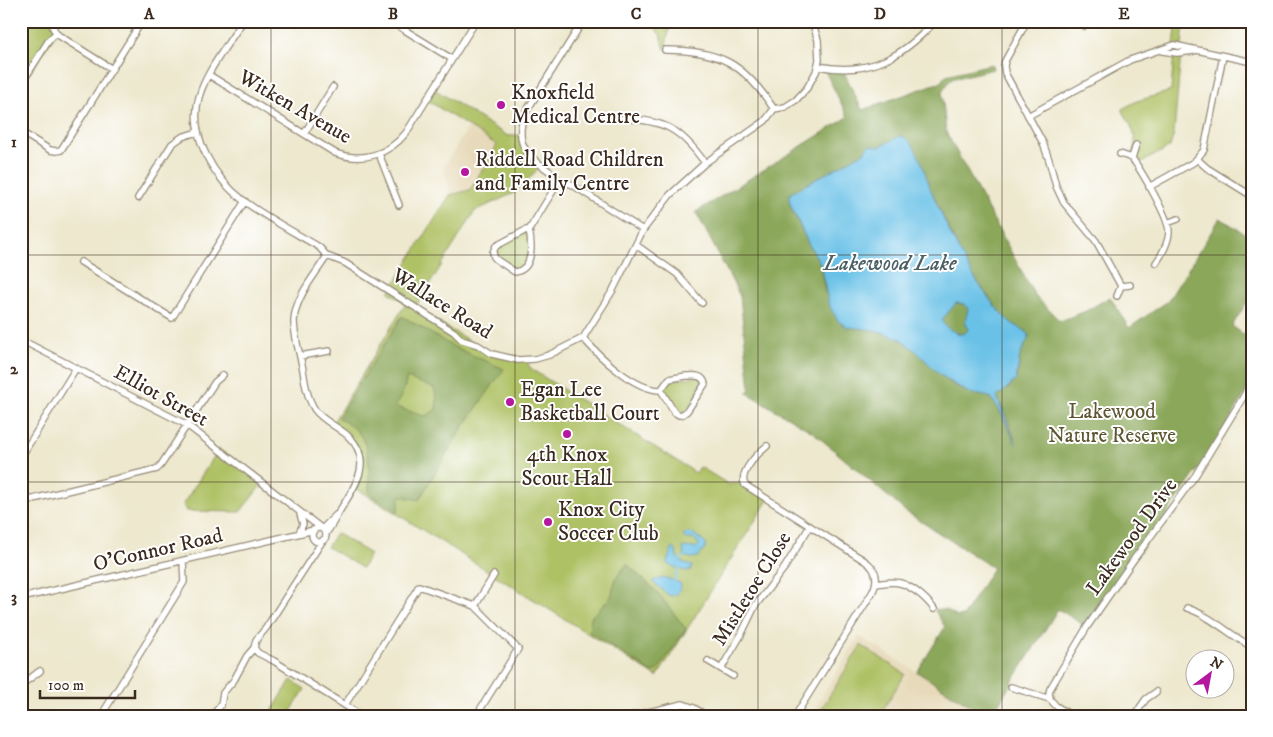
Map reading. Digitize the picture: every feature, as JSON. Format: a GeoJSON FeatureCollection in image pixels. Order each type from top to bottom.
{"type":"FeatureCollection","features":[{"type":"Feature","properties":{"kind":"street"},"geometry":{"type":"LineString","coordinates":[[55,21],[53,28],[56,33],[112,69]]}},
{"type":"Feature","properties":{"kind":"street"},"geometry":{"type":"LineString","coordinates":[[21,132],[50,150],[60,150],[142,21]]}},
{"type":"Feature","properties":{"kind":"street","name":"Wallace Road"},"geometry":{"type":"LineString","coordinates":[[243,21],[209,75],[197,105],[197,132],[202,146],[224,180],[245,201],[319,247],[327,256],[344,263],[454,332],[464,341],[478,345],[497,356],[518,360],[541,358],[556,353],[583,338],[613,290],[643,230],[670,195],[705,163],[765,121],[774,109],[785,107],[798,98],[810,84],[818,66],[818,40],[812,21]]}},
{"type":"Feature","properties":{"kind":"street"},"geometry":{"type":"LineString","coordinates":[[390,21],[452,60]]}},
{"type":"Feature","properties":{"kind":"street","name":"Witken Avenue"},"geometry":{"type":"LineString","coordinates":[[209,75],[328,150],[342,156],[365,158],[379,154],[394,146],[406,133],[476,21]]}},
{"type":"Feature","properties":{"kind":"street"},"geometry":{"type":"LineString","coordinates":[[583,21],[524,115],[521,126],[521,139],[527,154],[552,173],[559,181],[571,184],[643,230]]}},
{"type":"Feature","properties":{"kind":"street"},"geometry":{"type":"LineString","coordinates":[[818,66],[850,70],[880,63],[913,42],[935,21]]}},
{"type":"Feature","properties":{"kind":"street"},"geometry":{"type":"LineString","coordinates":[[1027,21],[1006,61],[1004,68],[1007,78],[1045,149],[1056,186],[1064,203],[1092,236],[1121,286]]}},
{"type":"Feature","properties":{"kind":"street"},"geometry":{"type":"LineString","coordinates":[[27,75],[49,40],[56,33]]}},
{"type":"Feature","properties":{"kind":"street"},"geometry":{"type":"LineString","coordinates":[[666,50],[704,52],[729,62],[752,79],[774,109]]}},
{"type":"Feature","properties":{"kind":"street"},"geometry":{"type":"LineString","coordinates":[[1028,116],[1130,60],[1160,51],[1177,53],[1197,51],[1250,60]]}},
{"type":"Feature","properties":{"kind":"street"},"geometry":{"type":"LineString","coordinates":[[1149,187],[1197,159],[1206,142],[1223,56]]}},
{"type":"Feature","properties":{"kind":"street"},"geometry":{"type":"LineString","coordinates":[[304,134],[333,87]]}},
{"type":"Feature","properties":{"kind":"street"},"geometry":{"type":"LineString","coordinates":[[623,118],[650,120],[670,128],[685,138],[705,163]]}},
{"type":"Feature","properties":{"kind":"street"},"geometry":{"type":"LineString","coordinates":[[138,198],[172,144],[182,136],[197,132]]}},
{"type":"Feature","properties":{"kind":"street"},"geometry":{"type":"LineString","coordinates":[[1132,158],[1136,145]]}},
{"type":"Feature","properties":{"kind":"street"},"geometry":{"type":"LineString","coordinates":[[379,154],[399,205]]}},
{"type":"Feature","properties":{"kind":"street"},"geometry":{"type":"LineString","coordinates":[[1120,154],[1132,158],[1167,223],[1168,238],[1156,263]]}},
{"type":"Feature","properties":{"kind":"street"},"geometry":{"type":"LineString","coordinates":[[1197,159],[1207,168],[1252,196]]}},
{"type":"Feature","properties":{"kind":"street"},"geometry":{"type":"LineString","coordinates":[[529,230],[520,232],[496,246],[493,252],[494,257],[515,272],[520,271],[531,255],[529,230],[559,181]]}},
{"type":"Feature","properties":{"kind":"street"},"geometry":{"type":"LineString","coordinates":[[81,262],[172,318],[245,201]]}},
{"type":"Feature","properties":{"kind":"street"},"geometry":{"type":"LineString","coordinates":[[1167,223],[1178,219]]}},
{"type":"Feature","properties":{"kind":"street"},"geometry":{"type":"LineString","coordinates":[[636,245],[677,274],[702,303]]}},
{"type":"Feature","properties":{"kind":"street"},"geometry":{"type":"LineString","coordinates":[[256,650],[256,640],[266,628],[323,540],[323,530],[339,512],[358,479],[361,465],[356,446],[347,435],[324,419],[314,408],[307,392],[295,328],[296,309],[327,256]]}},
{"type":"Feature","properties":{"kind":"street"},"geometry":{"type":"LineString","coordinates":[[1121,286],[1130,285]]}},
{"type":"Feature","properties":{"kind":"street"},"geometry":{"type":"LineString","coordinates":[[1117,296],[1121,286]]}},
{"type":"Feature","properties":{"kind":"street"},"geometry":{"type":"LineString","coordinates":[[583,338],[603,358],[625,375],[646,388],[661,390]]}},
{"type":"Feature","properties":{"kind":"street","name":"Elliot Street"},"geometry":{"type":"LineString","coordinates":[[21,343],[29,344],[187,424],[323,530]]}},
{"type":"Feature","properties":{"kind":"street"},"geometry":{"type":"LineString","coordinates":[[300,356],[329,351]]}},
{"type":"Feature","properties":{"kind":"street","name":"Lakewood Drive"},"geometry":{"type":"LineString","coordinates":[[1050,699],[1050,689],[1081,636],[1134,559],[1195,476],[1245,394],[1252,373],[1252,365]]}},
{"type":"Feature","properties":{"kind":"street"},"geometry":{"type":"LineString","coordinates":[[21,457],[76,368]]}},
{"type":"Feature","properties":{"kind":"street"},"geometry":{"type":"LineString","coordinates":[[21,502],[155,471],[162,465],[215,382],[223,375]]}},
{"type":"Feature","properties":{"kind":"street"},"geometry":{"type":"LineString","coordinates":[[698,376],[702,377],[705,382],[705,386],[698,396],[686,412],[681,415],[674,412],[661,390],[666,381],[672,377],[698,376]]}},
{"type":"Feature","properties":{"kind":"street","name":"Lakewood Drive"},"geometry":{"type":"LineString","coordinates":[[1245,394],[1252,387]]}},
{"type":"Feature","properties":{"kind":"street"},"geometry":{"type":"LineString","coordinates":[[767,446],[756,455],[744,475],[744,483],[870,564],[876,575],[876,584],[795,716]]}},
{"type":"Feature","properties":{"kind":"street"},"geometry":{"type":"LineString","coordinates":[[299,512],[303,524],[300,533],[317,541],[323,540]]}},
{"type":"Feature","properties":{"kind":"street","name":"Mistletoe Close"},"geometry":{"type":"LineString","coordinates":[[721,669],[755,606],[784,567],[810,526]]}},
{"type":"Feature","properties":{"kind":"street"},"geometry":{"type":"LineString","coordinates":[[311,557],[314,530]]}},
{"type":"Feature","properties":{"kind":"street","name":"O'Connor Road"},"geometry":{"type":"LineString","coordinates":[[21,598],[300,533],[323,530]]}},
{"type":"Feature","properties":{"kind":"street"},"geometry":{"type":"LineString","coordinates":[[101,716],[183,584],[185,577],[183,561]]}},
{"type":"Feature","properties":{"kind":"street"},"geometry":{"type":"LineString","coordinates":[[475,606],[494,575]]}},
{"type":"Feature","properties":{"kind":"street"},"geometry":{"type":"LineString","coordinates":[[876,584],[892,582],[902,584],[924,598],[934,609]]}},
{"type":"Feature","properties":{"kind":"street"},"geometry":{"type":"LineString","coordinates":[[345,705],[419,586],[475,606],[518,648],[476,716]]}},
{"type":"Feature","properties":{"kind":"street"},"geometry":{"type":"LineString","coordinates":[[1187,608],[1203,614],[1224,630],[1252,647]]}},
{"type":"Feature","properties":{"kind":"street"},"geometry":{"type":"LineString","coordinates":[[256,650],[362,716]]}},
{"type":"Feature","properties":{"kind":"street"},"geometry":{"type":"LineString","coordinates":[[212,716],[221,705],[223,693],[230,685],[247,656],[256,650]]}},
{"type":"Feature","properties":{"kind":"street","name":"Mistletoe Close"},"geometry":{"type":"LineString","coordinates":[[708,661],[733,676]]}},
{"type":"Feature","properties":{"kind":"street"},"geometry":{"type":"LineString","coordinates":[[21,686],[40,671]]}},
{"type":"Feature","properties":{"kind":"street"},"geometry":{"type":"LineString","coordinates":[[1012,687],[1050,699],[1056,706],[1072,716]]}},
{"type":"Feature","properties":{"kind":"street"},"geometry":{"type":"LineString","coordinates":[[1134,716],[1146,699],[1156,692]]}},
{"type":"Feature","properties":{"kind":"street"},"geometry":{"type":"LineString","coordinates":[[630,716],[683,704],[707,716]]}},
{"type":"Feature","properties":{"kind":"shaded area"},"geometry":{"type":"Polygon","coordinates":[[[469,127],[498,145],[469,190],[450,195],[444,166],[469,127]]]}},
{"type":"Feature","properties":{"kind":"shaded area"},"geometry":{"type":"Polygon","coordinates":[[[859,636],[987,716],[810,716],[859,636]]]}},
{"type":"Feature","properties":{"kind":"green space"},"geometry":{"type":"Polygon","coordinates":[[[21,21],[55,21],[56,33],[21,86],[21,21]]]}},
{"type":"Feature","properties":{"kind":"green space"},"geometry":{"type":"Polygon","coordinates":[[[650,21],[671,21],[665,50],[661,36],[650,21]]]}},
{"type":"Feature","properties":{"kind":"green space"},"geometry":{"type":"Polygon","coordinates":[[[1177,21],[1184,21],[1182,46],[1174,45],[1177,21]]]}},
{"type":"Feature","properties":{"kind":"green space"},"geometry":{"type":"Polygon","coordinates":[[[1174,53],[1181,53],[1174,133],[1170,147],[1137,165],[1132,158],[1135,138],[1122,109],[1137,101],[1171,91],[1174,53]]]}},
{"type":"Feature","properties":{"kind":"green space","name":"Lakewood Nature Reserve"},"geometry":{"type":"Polygon","coordinates":[[[992,64],[993,69],[951,79],[942,92],[946,132],[1035,296],[1060,321],[1086,311],[1110,297],[1129,328],[1168,301],[1220,218],[1252,238],[1252,294],[1232,326],[1252,340],[1252,365],[1245,394],[1209,454],[1087,627],[1058,609],[991,716],[987,716],[917,672],[945,627],[934,609],[947,610],[957,617],[963,616],[993,568],[905,511],[814,433],[747,393],[750,388],[740,296],[696,212],[848,117],[823,67],[843,70],[862,110],[940,83],[946,75],[992,64]],[[913,146],[879,147],[865,152],[791,193],[789,197],[790,205],[820,263],[825,292],[848,327],[865,328],[897,337],[911,346],[954,385],[968,392],[992,398],[1014,438],[997,397],[1011,386],[1018,373],[1020,355],[1029,336],[1026,331],[1014,326],[998,310],[967,267],[931,191],[913,146]]]}},
{"type":"Feature","properties":{"kind":"green space"},"geometry":{"type":"Polygon","coordinates":[[[434,89],[506,135],[520,135],[522,142],[541,166],[516,192],[475,211],[415,308],[486,351],[526,360],[531,369],[696,473],[700,467],[728,484],[744,483],[768,500],[657,677],[354,487],[361,465],[356,446],[332,424],[406,303],[389,292],[450,195],[470,190],[497,145],[427,100],[434,89]]]}},
{"type":"Feature","properties":{"kind":"green space"},"geometry":{"type":"Polygon","coordinates":[[[529,230],[531,255],[518,272],[497,260],[494,249],[529,230]]]}},
{"type":"Feature","properties":{"kind":"green space"},"geometry":{"type":"Polygon","coordinates":[[[956,303],[964,304],[968,309],[965,321],[968,330],[964,334],[951,330],[942,321],[956,303]]]}},
{"type":"Feature","properties":{"kind":"green space"},"geometry":{"type":"Polygon","coordinates":[[[402,316],[452,346],[504,369],[459,433],[419,500],[400,496],[398,512],[369,494],[369,468],[364,443],[355,429],[338,418],[402,316]],[[407,378],[396,407],[424,416],[430,414],[436,409],[437,399],[434,388],[407,378]]]}},
{"type":"Feature","properties":{"kind":"green space"},"geometry":{"type":"Polygon","coordinates":[[[698,376],[705,381],[687,411],[679,415],[662,387],[666,381],[698,376]]]}},
{"type":"Feature","properties":{"kind":"green space"},"geometry":{"type":"Polygon","coordinates":[[[219,449],[263,483],[240,512],[186,511],[183,504],[219,449]]]}},
{"type":"Feature","properties":{"kind":"green space"},"geometry":{"type":"Polygon","coordinates":[[[336,533],[370,554],[362,568],[327,547],[336,533]]]}},
{"type":"Feature","properties":{"kind":"green space"},"geometry":{"type":"Polygon","coordinates":[[[627,564],[657,592],[686,629],[658,670],[653,673],[589,632],[591,617],[611,597],[616,578],[627,564]]]}},
{"type":"Feature","properties":{"kind":"green space"},"geometry":{"type":"Polygon","coordinates":[[[861,645],[905,674],[879,716],[817,716],[861,645]]]}},
{"type":"Feature","properties":{"kind":"green space"},"geometry":{"type":"Polygon","coordinates":[[[291,680],[305,689],[288,716],[269,716],[291,680]]]}},
{"type":"Feature","properties":{"kind":"water","name":"Lakewood Lake"},"geometry":{"type":"Polygon","coordinates":[[[900,136],[912,144],[963,259],[995,306],[1013,324],[1029,334],[1020,355],[1016,380],[997,397],[1016,444],[999,409],[990,397],[969,393],[954,384],[939,374],[901,339],[875,330],[848,327],[839,322],[831,309],[820,263],[808,243],[790,204],[789,197],[791,193],[865,152],[866,148],[870,145],[879,147],[900,136]],[[956,303],[942,321],[951,330],[964,334],[968,330],[965,321],[968,309],[964,304],[956,303]]]}},
{"type":"Feature","properties":{"kind":"water"},"geometry":{"type":"Polygon","coordinates":[[[687,533],[694,534],[706,544],[705,549],[698,557],[684,556],[683,547],[696,548],[699,545],[697,541],[686,539],[683,536],[687,533]]]}},
{"type":"Feature","properties":{"kind":"water"},"geometry":{"type":"Polygon","coordinates":[[[673,548],[676,550],[679,559],[692,566],[691,570],[685,571],[667,564],[673,548]]]}},
{"type":"Feature","properties":{"kind":"water"},"geometry":{"type":"Polygon","coordinates":[[[666,578],[680,583],[681,586],[677,594],[670,596],[653,582],[654,580],[666,578]]]}},
{"type":"Feature","properties":{"kind":"waterway"},"geometry":{"type":"LineString","coordinates":[[680,561],[684,556]]}},
{"type":"Feature","properties":{"kind":"waterway"},"geometry":{"type":"LineString","coordinates":[[674,581],[679,569]]}},
{"type":"Feature","properties":{"kind":"place","name":"Knoxfield Medical Centre"},"geometry":{"type":"Point","coordinates":[501,105]}},
{"type":"Feature","properties":{"kind":"place","name":"Riddell Road Children and Family Centre"},"geometry":{"type":"Point","coordinates":[465,172]}},
{"type":"Feature","properties":{"kind":"place","name":"Egan Lee Basketball Court"},"geometry":{"type":"Point","coordinates":[510,402]}},
{"type":"Feature","properties":{"kind":"place","name":"4th Knox Scout Hall"},"geometry":{"type":"Point","coordinates":[567,434]}},
{"type":"Feature","properties":{"kind":"place","name":"Knox City Soccer Club"},"geometry":{"type":"Point","coordinates":[548,522]}}]}
